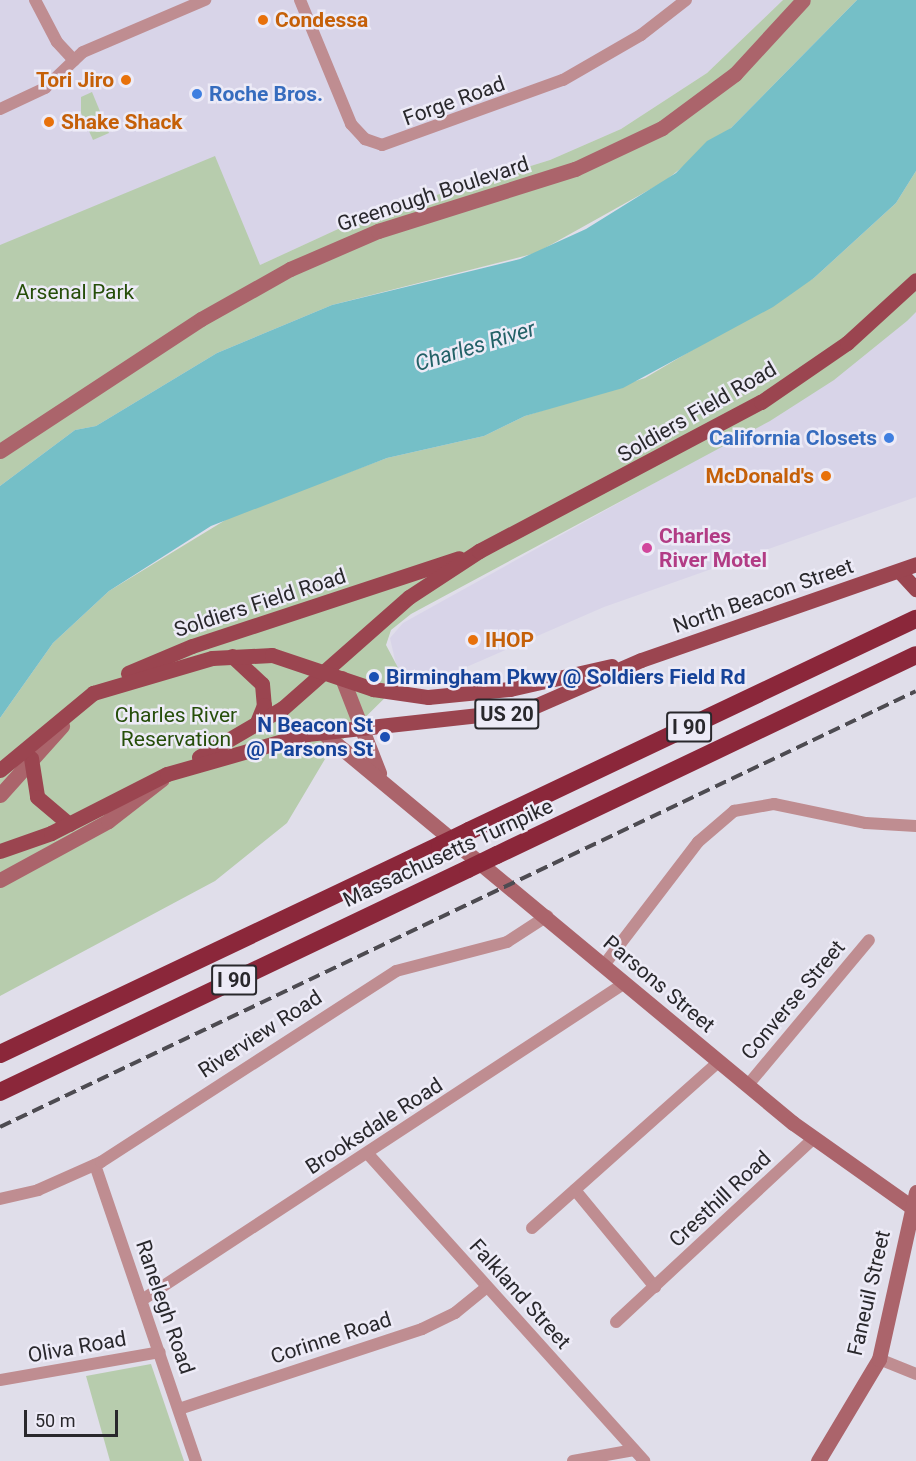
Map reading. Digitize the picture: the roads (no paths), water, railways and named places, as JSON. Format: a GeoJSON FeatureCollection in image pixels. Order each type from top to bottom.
{"type":"FeatureCollection","features":[{"type":"Feature","properties":{"kind":"highway","name":"Massachusetts Turnpike"},"geometry":{"type":"LineString","coordinates":[[0,1054],[912,621]]}},
{"type":"Feature","properties":{"kind":"highway","name":"Massachusetts Turnpike"},"geometry":{"type":"LineString","coordinates":[[0,1092],[916,656]]}},
{"type":"Feature","properties":{"kind":"main road","name":"Soldiers Field Road"},"geometry":{"type":"LineString","coordinates":[[167,774],[254,728],[323,671],[391,610],[479,551],[779,390],[847,343],[916,280]]}},
{"type":"Feature","properties":{"kind":"main road","name":"Soldiers Field Road"},"geometry":{"type":"LineString","coordinates":[[93,693],[177,651],[479,551]]}},
{"type":"Feature","properties":{"kind":"main road","name":"North Beacon Street"},"geometry":{"type":"LineString","coordinates":[[0,851],[69,824],[167,774],[322,732],[517,712],[641,660],[916,564]]}},
{"type":"Feature","properties":{"kind":"main road"},"geometry":{"type":"LineString","coordinates":[[899,571],[916,589]]}},
{"type":"Feature","properties":{"kind":"main road","name":"North Beacon Street"},"geometry":{"type":"LineString","coordinates":[[0,770],[93,693],[187,663],[232,656],[272,655],[393,693],[451,696],[641,660]]}},
{"type":"Feature","properties":{"kind":"main road"},"geometry":{"type":"LineString","coordinates":[[232,656],[262,684],[264,705],[254,728]]}},
{"type":"Feature","properties":{"kind":"main road"},"geometry":{"type":"LineString","coordinates":[[31,758],[37,797],[69,824]]}},
{"type":"Feature","properties":{"kind":"street"},"geometry":{"type":"LineString","coordinates":[[35,0],[57,42],[75,60]]}},
{"type":"Feature","properties":{"kind":"street"},"geometry":{"type":"LineString","coordinates":[[0,109],[45,88],[75,60],[205,0]]}},
{"type":"Feature","properties":{"kind":"street","name":"Forge Road"},"geometry":{"type":"LineString","coordinates":[[300,0],[351,124],[365,140],[382,146],[571,76],[641,35],[686,0]]}},
{"type":"Feature","properties":{"kind":"street","name":"Greenough Boulevard"},"geometry":{"type":"LineString","coordinates":[[0,452],[232,300],[290,269],[388,227],[575,169],[662,128],[735,74],[803,0]]}},
{"type":"Feature","properties":{"kind":"street","name":"Parsons Street"},"geometry":{"type":"LineString","coordinates":[[342,678],[363,729],[369,756],[383,777]]}},
{"type":"Feature","properties":{"kind":"street"},"geometry":{"type":"LineString","coordinates":[[0,795],[31,758],[93,693]]}},
{"type":"Feature","properties":{"kind":"street","name":"Parsons Street"},"geometry":{"type":"LineString","coordinates":[[322,732],[383,777],[747,1086],[813,1139],[913,1208]]}},
{"type":"Feature","properties":{"kind":"street"},"geometry":{"type":"LineString","coordinates":[[0,880],[108,821],[167,774]]}},
{"type":"Feature","properties":{"kind":"street"},"geometry":{"type":"LineString","coordinates":[[604,965],[698,842],[734,811],[774,804],[866,823],[916,826]]}},
{"type":"Feature","properties":{"kind":"street","name":"Riverview Road"},"geometry":{"type":"LineString","coordinates":[[0,1199],[38,1191],[95,1165],[381,979],[428,958],[507,942],[547,916]]}},
{"type":"Feature","properties":{"kind":"street","name":"Converse Street"},"geometry":{"type":"LineString","coordinates":[[747,1086],[869,940]]}},
{"type":"Feature","properties":{"kind":"street","name":"Brooksdale Road"},"geometry":{"type":"LineString","coordinates":[[142,1300],[368,1154],[625,983]]}},
{"type":"Feature","properties":{"kind":"street"},"geometry":{"type":"LineString","coordinates":[[532,1228],[718,1062]]}},
{"type":"Feature","properties":{"kind":"street","name":"Cresthill Road"},"geometry":{"type":"LineString","coordinates":[[616,1322],[813,1139]]}},
{"type":"Feature","properties":{"kind":"street","name":"Falkland Street"},"geometry":{"type":"LineString","coordinates":[[368,1154],[644,1461]]}},
{"type":"Feature","properties":{"kind":"street","name":"Ranelegh Road"},"geometry":{"type":"LineString","coordinates":[[95,1165],[196,1461]]}},
{"type":"Feature","properties":{"kind":"street"},"geometry":{"type":"LineString","coordinates":[[575,1190],[655,1287]]}},
{"type":"Feature","properties":{"kind":"street","name":"Faneuil Street"},"geometry":{"type":"LineString","coordinates":[[818,1461],[879,1359],[916,1192]]}},
{"type":"Feature","properties":{"kind":"street","name":"Corinne Road"},"geometry":{"type":"LineString","coordinates":[[179,1409],[422,1329],[455,1313],[487,1287]]}},
{"type":"Feature","properties":{"kind":"street","name":"Oliva Road"},"geometry":{"type":"LineString","coordinates":[[0,1380],[160,1352]]}},
{"type":"Feature","properties":{"kind":"street"},"geometry":{"type":"LineString","coordinates":[[879,1359],[916,1374]]}},
{"type":"Feature","properties":{"kind":"street"},"geometry":{"type":"LineString","coordinates":[[573,1461],[634,1450]]}},
{"type":"Feature","properties":{"kind":"water","name":"Charles River"},"geometry":{"type":"Polygon","coordinates":[[[857,0],[916,0],[916,171],[896,203],[814,278],[773,307],[623,388],[525,416],[484,436],[387,458],[211,526],[109,591],[53,643],[0,718],[0,486],[75,430],[96,426],[217,353],[332,305],[520,259],[586,229],[676,173],[707,141],[731,128],[857,0]]]}},
{"type":"Feature","properties":{"kind":"railway"},"geometry":{"type":"LineString","coordinates":[[0,1127],[916,691]]}},
{"type":"Feature","properties":{"kind":"place","name":"Condessa"},"geometry":{"type":"Point","coordinates":[263,20]}},
{"type":"Feature","properties":{"kind":"place","name":"Tori Jiro"},"geometry":{"type":"Point","coordinates":[126,80]}},
{"type":"Feature","properties":{"kind":"place","name":"Roche Bros."},"geometry":{"type":"Point","coordinates":[197,94]}},
{"type":"Feature","properties":{"kind":"place","name":"Shake Shack"},"geometry":{"type":"Point","coordinates":[49,122]}},
{"type":"Feature","properties":{"kind":"place","name":"California Closets"},"geometry":{"type":"Point","coordinates":[889,438]}},
{"type":"Feature","properties":{"kind":"place","name":"McDonald's"},"geometry":{"type":"Point","coordinates":[826,476]}},
{"type":"Feature","properties":{"kind":"place","name":"Charles River Motel"},"geometry":{"type":"Point","coordinates":[647,548]}},
{"type":"Feature","properties":{"kind":"place","name":"IHOP"},"geometry":{"type":"Point","coordinates":[473,640]}},
{"type":"Feature","properties":{"kind":"place","name":"Birmingham Pkwy @ Soldiers Field Rd"},"geometry":{"type":"Point","coordinates":[374,677]}},
{"type":"Feature","properties":{"kind":"place","name":"N Beacon St @ Parsons St"},"geometry":{"type":"Point","coordinates":[385,737]}},
{"type":"Feature","properties":{"kind":"park label","name":"Arsenal Park"},"geometry":{"type":"Point","coordinates":[75,292]}},
{"type":"Feature","properties":{"kind":"park label","name":"Charles River Reservation"},"geometry":{"type":"Point","coordinates":[176,727]}}]}
